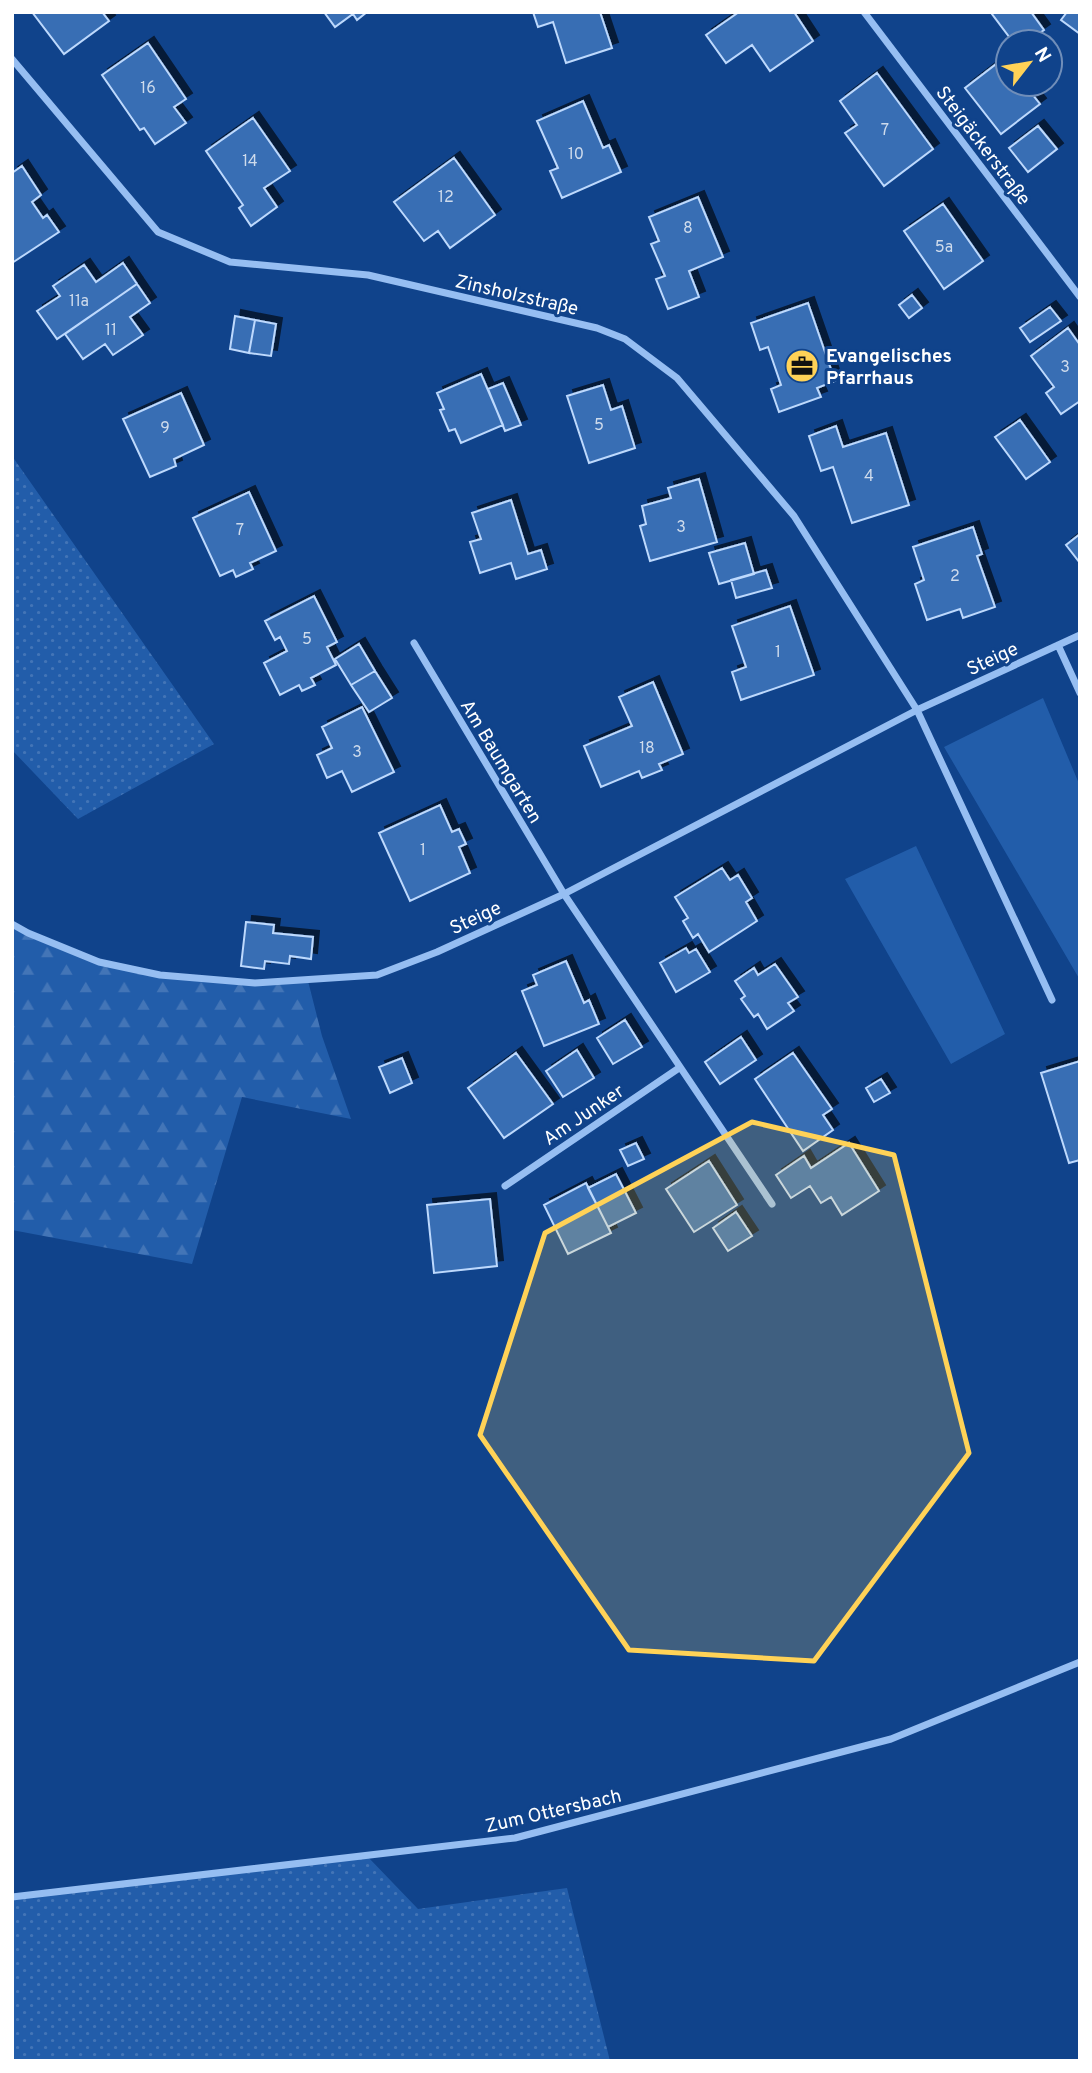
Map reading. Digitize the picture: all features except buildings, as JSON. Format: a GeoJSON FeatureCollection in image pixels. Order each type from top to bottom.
{"type":"FeatureCollection","features":[{"type":"Feature","properties":{"kind":"street","name":"Steigäckerstraße"},"geometry":{"type":"LineString","coordinates":[[864,12],[1080,297]]}},
{"type":"Feature","properties":{"kind":"street","name":"Zinsholzstraße"},"geometry":{"type":"LineString","coordinates":[[12,58],[158,232],[230,262],[368,275],[597,328],[625,339],[677,378],[794,516],[917,710]]}},
{"type":"Feature","properties":{"kind":"street","name":"Steige"},"geometry":{"type":"LineString","coordinates":[[12,924],[99,962],[160,975],[255,983],[377,975],[437,952],[564,894],[917,710],[1080,635]]}},
{"type":"Feature","properties":{"kind":"street","name":"Am Baumgarten"},"geometry":{"type":"LineString","coordinates":[[414,643],[564,894]]}},
{"type":"Feature","properties":{"kind":"street"},"geometry":{"type":"LineString","coordinates":[[1058,645],[1080,692]]}},
{"type":"Feature","properties":{"kind":"street"},"geometry":{"type":"LineString","coordinates":[[917,710],[1052,1000]]}},
{"type":"Feature","properties":{"kind":"street"},"geometry":{"type":"LineString","coordinates":[[564,894],[772,1204]]}},
{"type":"Feature","properties":{"kind":"street","name":"Am Junker"},"geometry":{"type":"LineString","coordinates":[[505,1186],[679,1068]]}},
{"type":"Feature","properties":{"kind":"street","name":"Zum Ottersbach"},"geometry":{"type":"LineString","coordinates":[[12,1897],[515,1838],[891,1739],[1080,1662]]}},
{"type":"Feature","properties":{"kind":"highlighted area"},"geometry":{"type":"Polygon","coordinates":[[[752,1122],[894,1155],[969,1453],[814,1661],[629,1650],[480,1435],[545,1233],[752,1122]]]}},
{"type":"Feature","properties":{"kind":"green space"},"geometry":{"type":"Polygon","coordinates":[[[12,456],[214,744],[78,819],[12,750],[12,456]]]}},
{"type":"Feature","properties":{"kind":"green space"},"geometry":{"type":"Polygon","coordinates":[[[1043,698],[1080,786],[1080,980],[944,747],[1043,698]]]}},
{"type":"Feature","properties":{"kind":"green space"},"geometry":{"type":"Polygon","coordinates":[[[916,846],[1005,1034],[951,1064],[845,879],[916,846]]]}},
{"type":"Feature","properties":{"kind":"green space"},"geometry":{"type":"Polygon","coordinates":[[[12,924],[90,959],[151,973],[230,981],[308,981],[322,1036],[351,1119],[242,1097],[192,1264],[12,1230],[12,924]]]}},
{"type":"Feature","properties":{"kind":"green space"},"geometry":{"type":"Polygon","coordinates":[[[367,1856],[418,1909],[567,1888],[610,2061],[12,2061],[12,1897],[367,1856]]]}},
{"type":"Feature","properties":{"kind":"place","name":"Evangelisches Pfarrhaus"},"geometry":{"type":"Point","coordinates":[802,366]}}]}
